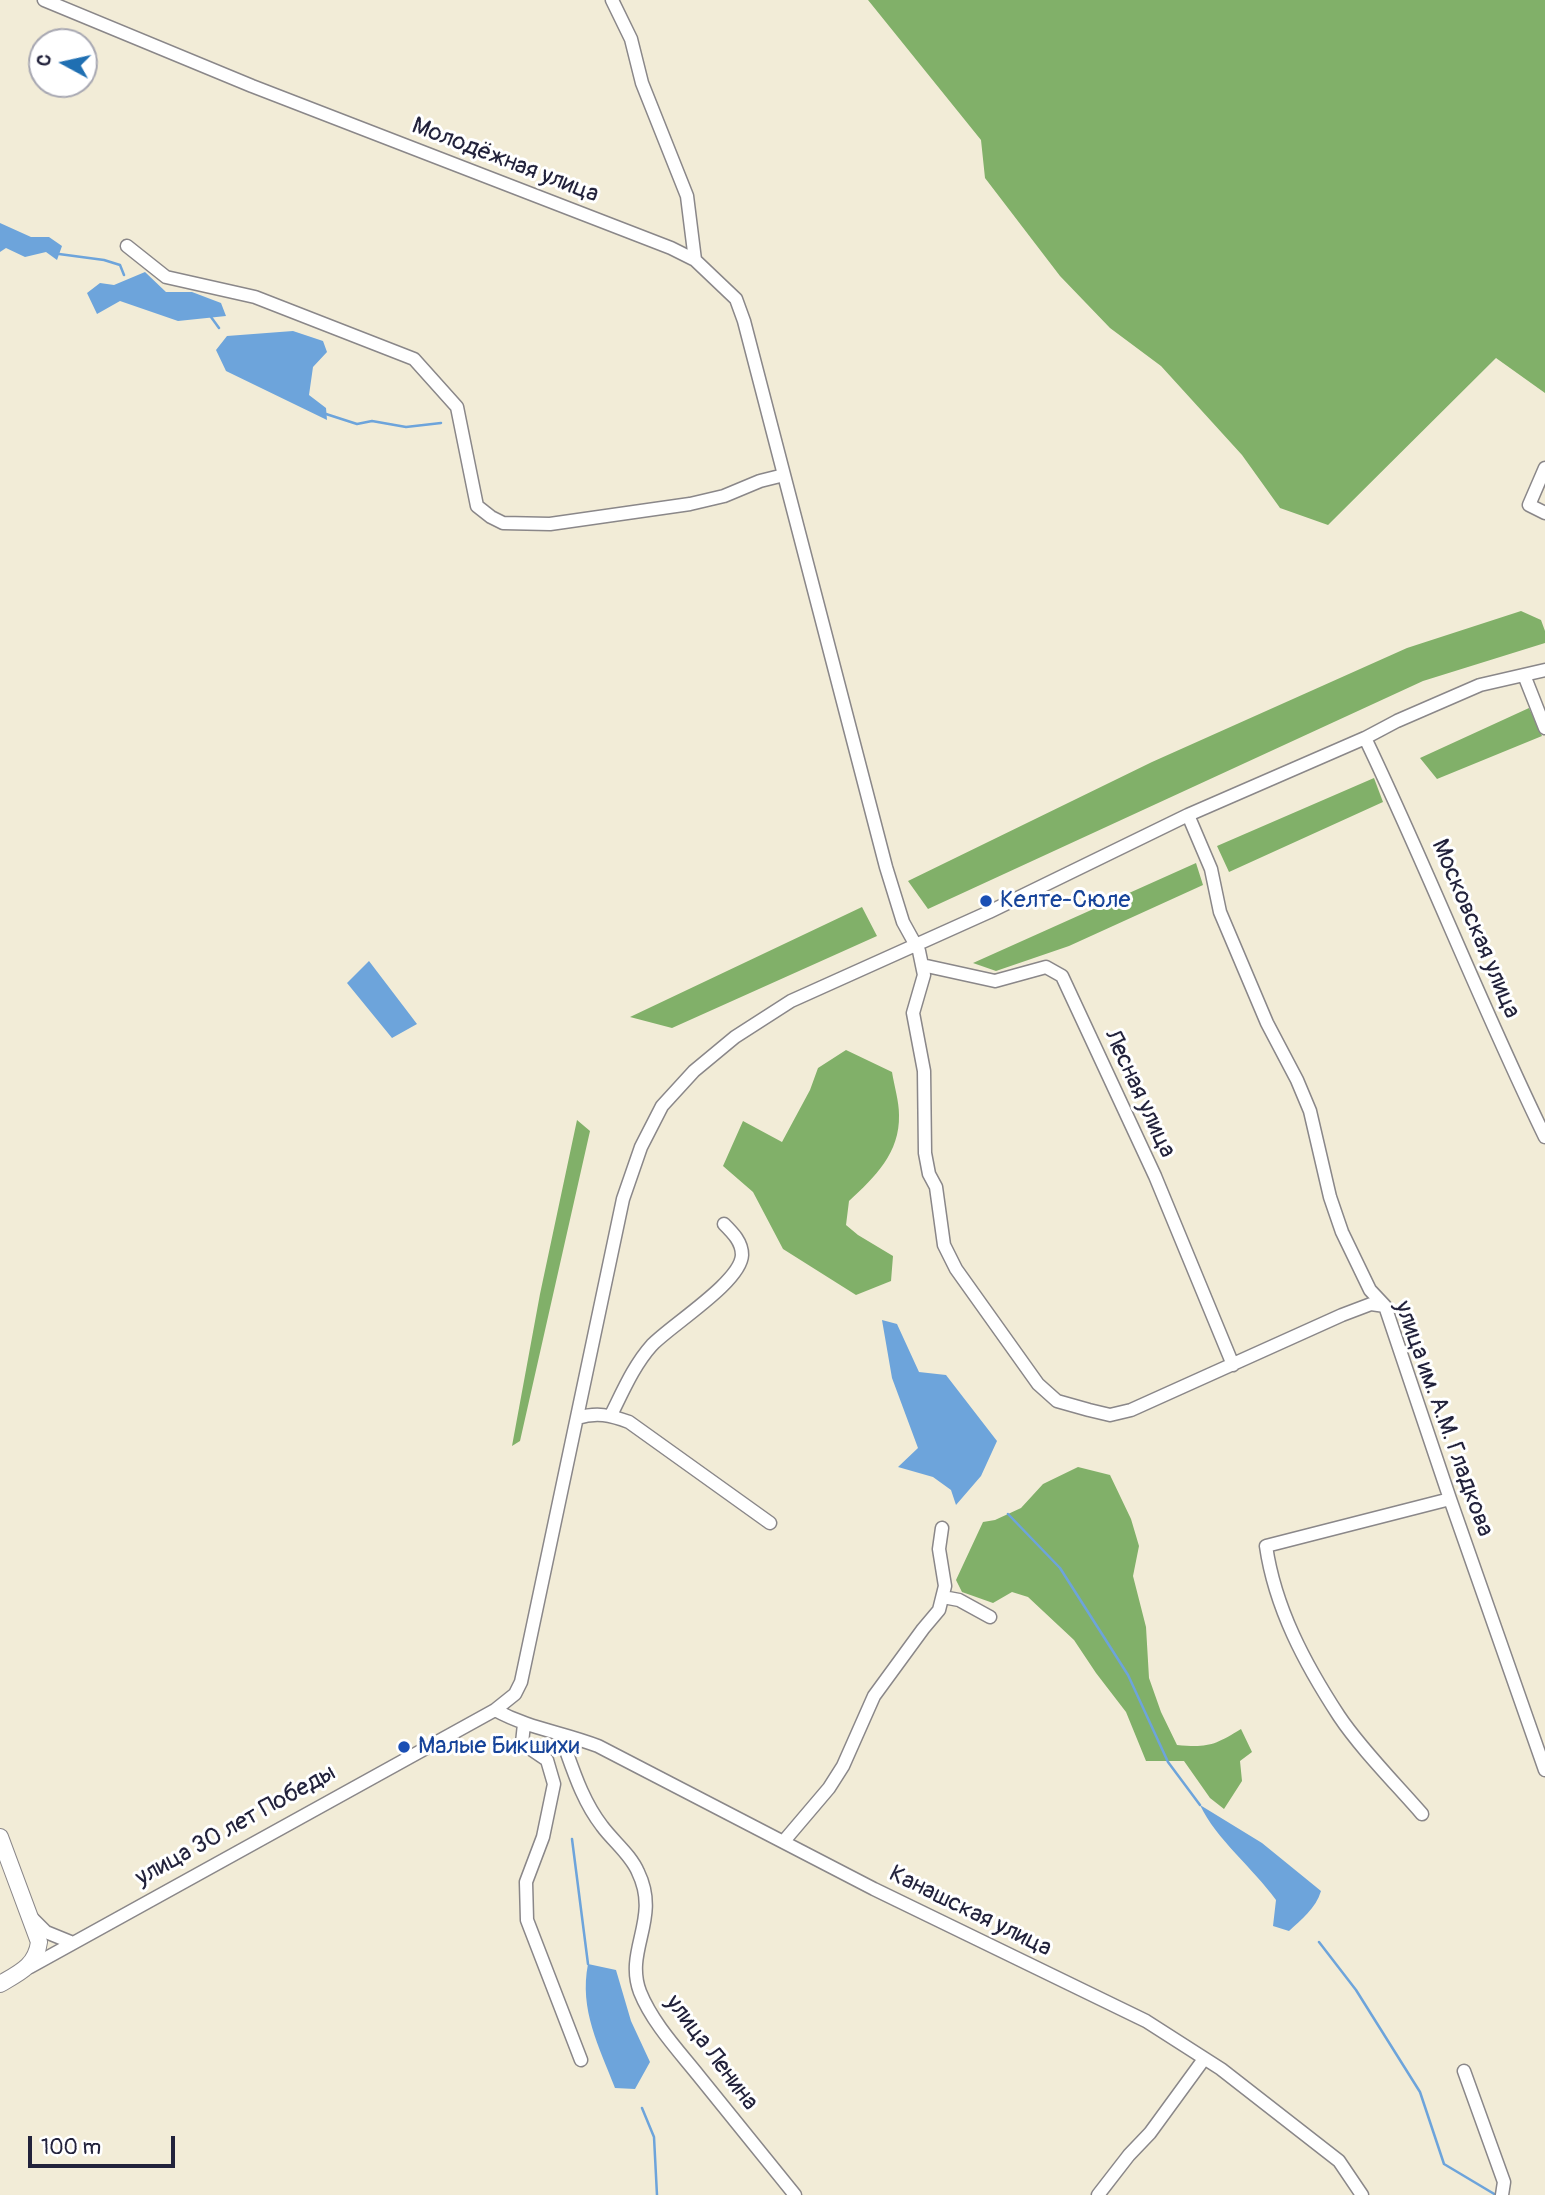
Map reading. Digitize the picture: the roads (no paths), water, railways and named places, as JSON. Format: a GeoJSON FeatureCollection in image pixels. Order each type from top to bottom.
{"type":"FeatureCollection","features":[{"type":"Feature","properties":{"kind":"main road"},"geometry":{"type":"LineString","coordinates":[[0,1837],[40,1942],[36,1958],[30,1966]]}},
{"type":"Feature","properties":{"kind":"main road","name":"улица 30 лет Победы"},"geometry":{"type":"LineString","coordinates":[[0,1984],[30,1966]]}},
{"type":"Feature","properties":{"kind":"street","name":"Молодёжная улица"},"geometry":{"type":"LineString","coordinates":[[44,0],[252,86],[646,238],[695,260],[736,299],[886,867],[903,922],[915,944]]}},
{"type":"Feature","properties":{"kind":"street"},"geometry":{"type":"LineString","coordinates":[[612,0],[631,39],[642,83],[687,196],[695,260]]}},
{"type":"Feature","properties":{"kind":"street"},"geometry":{"type":"LineString","coordinates":[[127,246],[166,277],[256,297],[414,359],[457,407],[477,506],[503,523],[550,524],[690,504],[784,475]]}},
{"type":"Feature","properties":{"kind":"street"},"geometry":{"type":"LineString","coordinates":[[1545,468],[1529,505],[1545,513]]}},
{"type":"Feature","properties":{"kind":"street","name":"улица 30 лет Победы"},"geometry":{"type":"LineString","coordinates":[[30,1966],[495,1710],[515,1694],[521,1682],[624,1199],[641,1147],[662,1106],[694,1071],[735,1037],[791,1001],[989,912],[1188,815],[1365,738],[1397,721],[1480,685],[1545,670]]}},
{"type":"Feature","properties":{"kind":"street"},"geometry":{"type":"LineString","coordinates":[[1524,675],[1545,728]]}},
{"type":"Feature","properties":{"kind":"street","name":"Московская улица"},"geometry":{"type":"LineString","coordinates":[[1365,738],[1410,832],[1512,1069],[1545,1137]]}},
{"type":"Feature","properties":{"kind":"street","name":"улица им. А.М. Гладкова"},"geometry":{"type":"LineString","coordinates":[[1188,815],[1211,869],[1220,912],[1267,1023],[1310,1111],[1330,1197],[1342,1232],[1370,1290],[1385,1306],[1545,1770]]}},
{"type":"Feature","properties":{"kind":"street"},"geometry":{"type":"LineString","coordinates":[[915,944],[924,975],[913,1013],[924,1071],[925,1153],[929,1174],[936,1187],[944,1245],[956,1269],[1038,1384],[1057,1401],[1110,1415],[1131,1410],[1371,1304],[1385,1306]]}},
{"type":"Feature","properties":{"kind":"street","name":"Лесная улица"},"geometry":{"type":"LineString","coordinates":[[922,965],[995,981],[1046,967],[1062,976],[1122,1102],[1233,1365]]}},
{"type":"Feature","properties":{"kind":"street"},"geometry":{"type":"LineString","coordinates":[[611,1415],[635,1367],[649,1349],[661,1336],[720,1289],[740,1265],[742,1253],[737,1238],[724,1224]]}},
{"type":"Feature","properties":{"kind":"street"},"geometry":{"type":"LineString","coordinates":[[577,1418],[592,1414],[611,1415],[629,1422],[770,1523]]}},
{"type":"Feature","properties":{"kind":"street"},"geometry":{"type":"LineString","coordinates":[[1422,1814],[1340,1718],[1297,1645],[1270,1574],[1266,1546],[1450,1499]]}},
{"type":"Feature","properties":{"kind":"street"},"geometry":{"type":"LineString","coordinates":[[784,1841],[829,1788],[843,1766],[874,1696],[939,1610],[945,1586],[939,1549],[942,1528]]}},
{"type":"Feature","properties":{"kind":"street"},"geometry":{"type":"LineString","coordinates":[[943,1597],[959,1600],[990,1617]]}},
{"type":"Feature","properties":{"kind":"street","name":"Канашская улица"},"geometry":{"type":"LineString","coordinates":[[495,1710],[524,1724],[598,1746],[874,1889],[1146,2021],[1221,2068],[1339,2161],[1362,2195]]}},
{"type":"Feature","properties":{"kind":"street"},"geometry":{"type":"LineString","coordinates":[[524,1724],[522,1743],[547,1760],[554,1784],[543,1837],[526,1882],[527,1920],[581,2060]]}},
{"type":"Feature","properties":{"kind":"street","name":"улица Ленина"},"geometry":{"type":"LineString","coordinates":[[560,1734],[582,1790],[600,1825],[638,1869],[646,1894],[648,1907],[636,1959],[640,1992],[663,2032],[795,2195]]}},
{"type":"Feature","properties":{"kind":"street"},"geometry":{"type":"LineString","coordinates":[[32,1918],[46,1932],[73,1943]]}},
{"type":"Feature","properties":{"kind":"street"},"geometry":{"type":"LineString","coordinates":[[1098,2195],[1150,2133],[1204,2059]]}},
{"type":"Feature","properties":{"kind":"street"},"geometry":{"type":"LineString","coordinates":[[1464,2071],[1504,2182],[1502,2195]]}},
{"type":"Feature","properties":{"kind":"water"},"geometry":{"type":"Polygon","coordinates":[[[0,223],[31,237],[49,237],[62,246],[57,260],[46,252],[25,257],[6,248],[0,252],[0,223]]]}},
{"type":"Feature","properties":{"kind":"water"},"geometry":{"type":"Polygon","coordinates":[[[145,272],[166,292],[192,292],[221,303],[226,316],[178,321],[120,301],[97,314],[87,293],[100,283],[114,285],[145,272]]]}},
{"type":"Feature","properties":{"kind":"water"},"geometry":{"type":"Polygon","coordinates":[[[293,331],[323,341],[327,352],[313,367],[309,395],[326,408],[327,420],[226,371],[216,350],[227,336],[293,331]]]}},
{"type":"Feature","properties":{"kind":"water"},"geometry":{"type":"Polygon","coordinates":[[[369,961],[417,1024],[392,1038],[347,983],[369,961]]]}},
{"type":"Feature","properties":{"kind":"water"},"geometry":{"type":"Polygon","coordinates":[[[882,1320],[897,1324],[919,1372],[946,1375],[997,1441],[981,1476],[956,1505],[951,1490],[933,1477],[898,1467],[918,1448],[892,1378],[882,1320]]]}},
{"type":"Feature","properties":{"kind":"water"},"geometry":{"type":"Polygon","coordinates":[[[1200,1805],[1262,1843],[1321,1891],[1312,1908],[1289,1931],[1273,1926],[1276,1900],[1215,1830],[1200,1805]]]}},
{"type":"Feature","properties":{"kind":"water"},"geometry":{"type":"Polygon","coordinates":[[[588,1964],[616,1970],[631,2021],[650,2062],[635,2089],[615,2088],[597,2042],[586,1997],[588,1964]]]}},
{"type":"Feature","properties":{"kind":"waterway"},"geometry":{"type":"LineString","coordinates":[[59,254],[120,265],[124,275]]}},
{"type":"Feature","properties":{"kind":"waterway"},"geometry":{"type":"LineString","coordinates":[[211,317],[219,328]]}},
{"type":"Feature","properties":{"kind":"waterway"},"geometry":{"type":"LineString","coordinates":[[326,414],[357,424],[372,421],[406,427],[441,423]]}},
{"type":"Feature","properties":{"kind":"waterway"},"geometry":{"type":"LineString","coordinates":[[1008,1514],[1060,1568],[1128,1675],[1168,1762],[1200,1805]]}},
{"type":"Feature","properties":{"kind":"waterway"},"geometry":{"type":"LineString","coordinates":[[572,1839],[588,1964]]}},
{"type":"Feature","properties":{"kind":"waterway"},"geometry":{"type":"LineString","coordinates":[[1319,1942],[1356,1990],[1420,2092],[1444,2164],[1496,2195]]}},
{"type":"Feature","properties":{"kind":"waterway"},"geometry":{"type":"LineString","coordinates":[[642,2108],[654,2137],[657,2195]]}},
{"type":"Feature","properties":{"kind":"place","name":"Келте-Сюле"},"geometry":{"type":"Point","coordinates":[986,901]}},
{"type":"Feature","properties":{"kind":"place","name":"Малые Бикшихи"},"geometry":{"type":"Point","coordinates":[404,1747]}}]}
